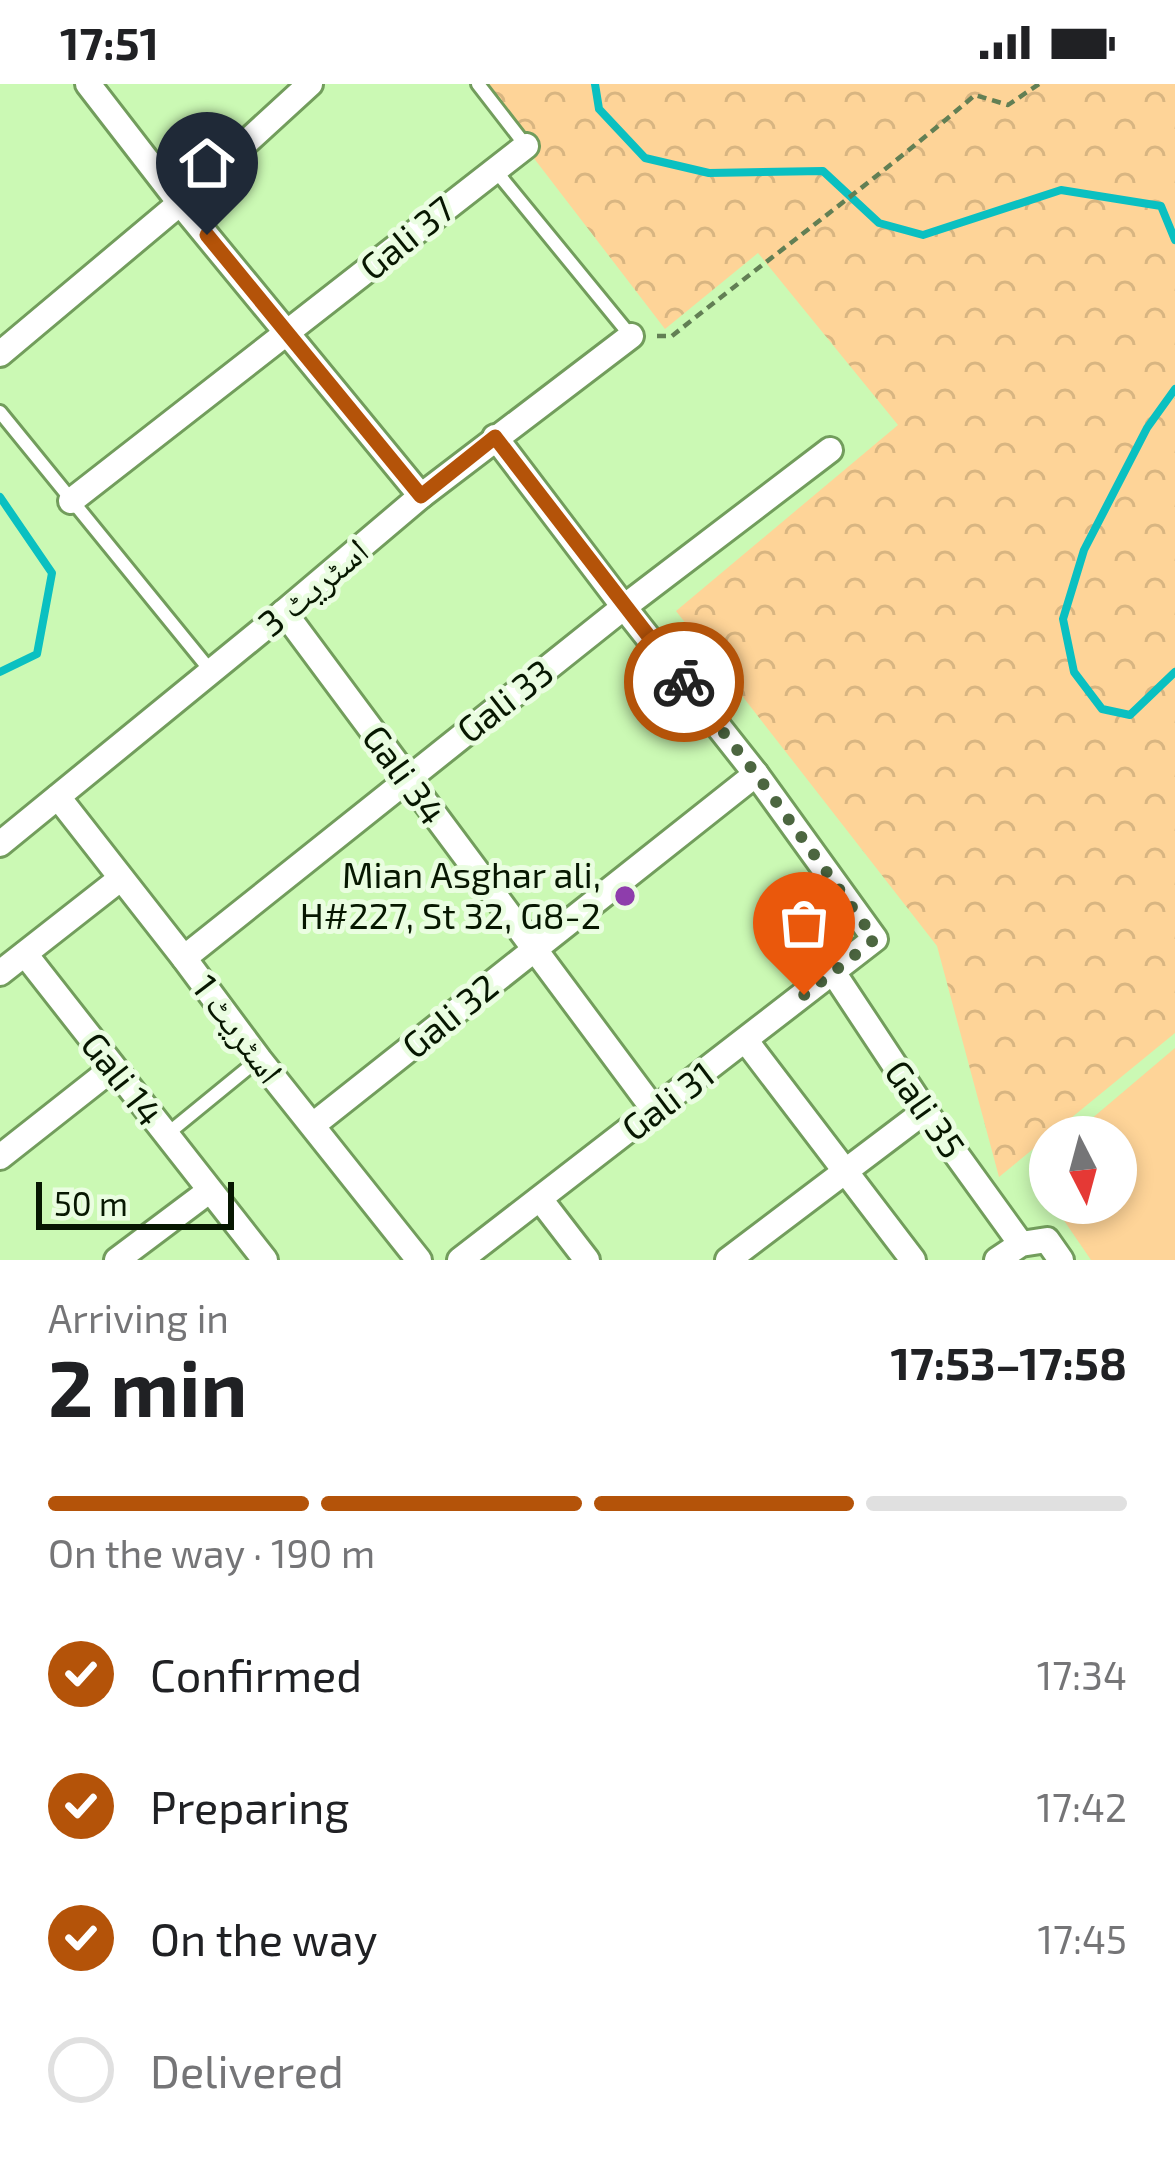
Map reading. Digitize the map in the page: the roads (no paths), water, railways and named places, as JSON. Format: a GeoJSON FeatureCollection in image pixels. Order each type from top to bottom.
{"type":"FeatureCollection","features":[{"type":"Feature","properties":{"kind":"street"},"geometry":{"type":"LineString","coordinates":[[88,84],[421,496]]}},
{"type":"Feature","properties":{"kind":"street"},"geometry":{"type":"LineString","coordinates":[[0,354],[180,203],[310,84]]}},
{"type":"Feature","properties":{"kind":"street","name":"Gali 37"},"geometry":{"type":"LineString","coordinates":[[71,501],[526,146]]}},
{"type":"Feature","properties":{"kind":"street","name":"اسٹریٹ 3"},"geometry":{"type":"LineString","coordinates":[[0,844],[421,496],[631,336]]}},
{"type":"Feature","properties":{"kind":"street"},"geometry":{"type":"LineString","coordinates":[[495,437],[756,774]]}},
{"type":"Feature","properties":{"kind":"street","name":"Gali 33"},"geometry":{"type":"LineString","coordinates":[[184,958],[830,450]]}},
{"type":"Feature","properties":{"kind":"street","name":"Gali 34"},"geometry":{"type":"LineString","coordinates":[[284,612],[655,1111]]}},
{"type":"Feature","properties":{"kind":"street","name":"Gali 31"},"geometry":{"type":"LineString","coordinates":[[460,1260],[875,939],[756,774]]}},
{"type":"Feature","properties":{"kind":"street","name":"Gali 32"},"geometry":{"type":"LineString","coordinates":[[313,1125],[756,774]]}},
{"type":"Feature","properties":{"kind":"street","name":"اسٹریٹ 1"},"geometry":{"type":"LineString","coordinates":[[58,797],[419,1260]]}},
{"type":"Feature","properties":{"kind":"street"},"geometry":{"type":"LineString","coordinates":[[0,973],[120,879]]}},
{"type":"Feature","properties":{"kind":"street","name":"Gali 14"},"geometry":{"type":"LineString","coordinates":[[25,954],[265,1260]]}},
{"type":"Feature","properties":{"kind":"street","name":"Gali 35"},"geometry":{"type":"LineString","coordinates":[[833,972],[1021,1244]]}},
{"type":"Feature","properties":{"kind":"street"},"geometry":{"type":"LineString","coordinates":[[746,1041],[913,1260]]}},
{"type":"Feature","properties":{"kind":"street"},"geometry":{"type":"LineString","coordinates":[[0,1157],[113,1068]]}},
{"type":"Feature","properties":{"kind":"street"},"geometry":{"type":"LineString","coordinates":[[728,1260],[926,1111]]}},
{"type":"Feature","properties":{"kind":"street"},"geometry":{"type":"LineString","coordinates":[[117,1260],[208,1191]]}},
{"type":"Feature","properties":{"kind":"street"},"geometry":{"type":"LineString","coordinates":[[540,1199],[587,1260]]}},
{"type":"Feature","properties":{"kind":"street"},"geometry":{"type":"LineString","coordinates":[[997,1260],[1021,1244],[1047,1240],[1061,1260]]}},
{"type":"Feature","properties":{"kind":"lane"},"geometry":{"type":"LineString","coordinates":[[478,84],[526,146]]}},
{"type":"Feature","properties":{"kind":"lane"},"geometry":{"type":"LineString","coordinates":[[494,168],[631,336]]}},
{"type":"Feature","properties":{"kind":"lane"},"geometry":{"type":"LineString","coordinates":[[0,412],[210,670]]}},
{"type":"Feature","properties":{"kind":"lane"},"geometry":{"type":"LineString","coordinates":[[165,1136],[259,1059]]}},
{"type":"Feature","properties":{"kind":"waterway"},"geometry":{"type":"LineString","coordinates":[[595,84],[599,109],[645,158],[709,173],[823,171],[879,223],[923,235],[1061,190],[1161,206],[1175,240]]}},
{"type":"Feature","properties":{"kind":"waterway"},"geometry":{"type":"LineString","coordinates":[[1175,389],[1147,428],[1084,550],[1063,619],[1074,672],[1102,709],[1130,715],[1175,672]]}},
{"type":"Feature","properties":{"kind":"waterway"},"geometry":{"type":"LineString","coordinates":[[0,497],[52,573],[37,654],[0,672]]}},
{"type":"Feature","properties":{"kind":"place","name":"Mian Asghar ali, H#227, St 32, G8-2"},"geometry":{"type":"Point","coordinates":[625,896]}}]}
